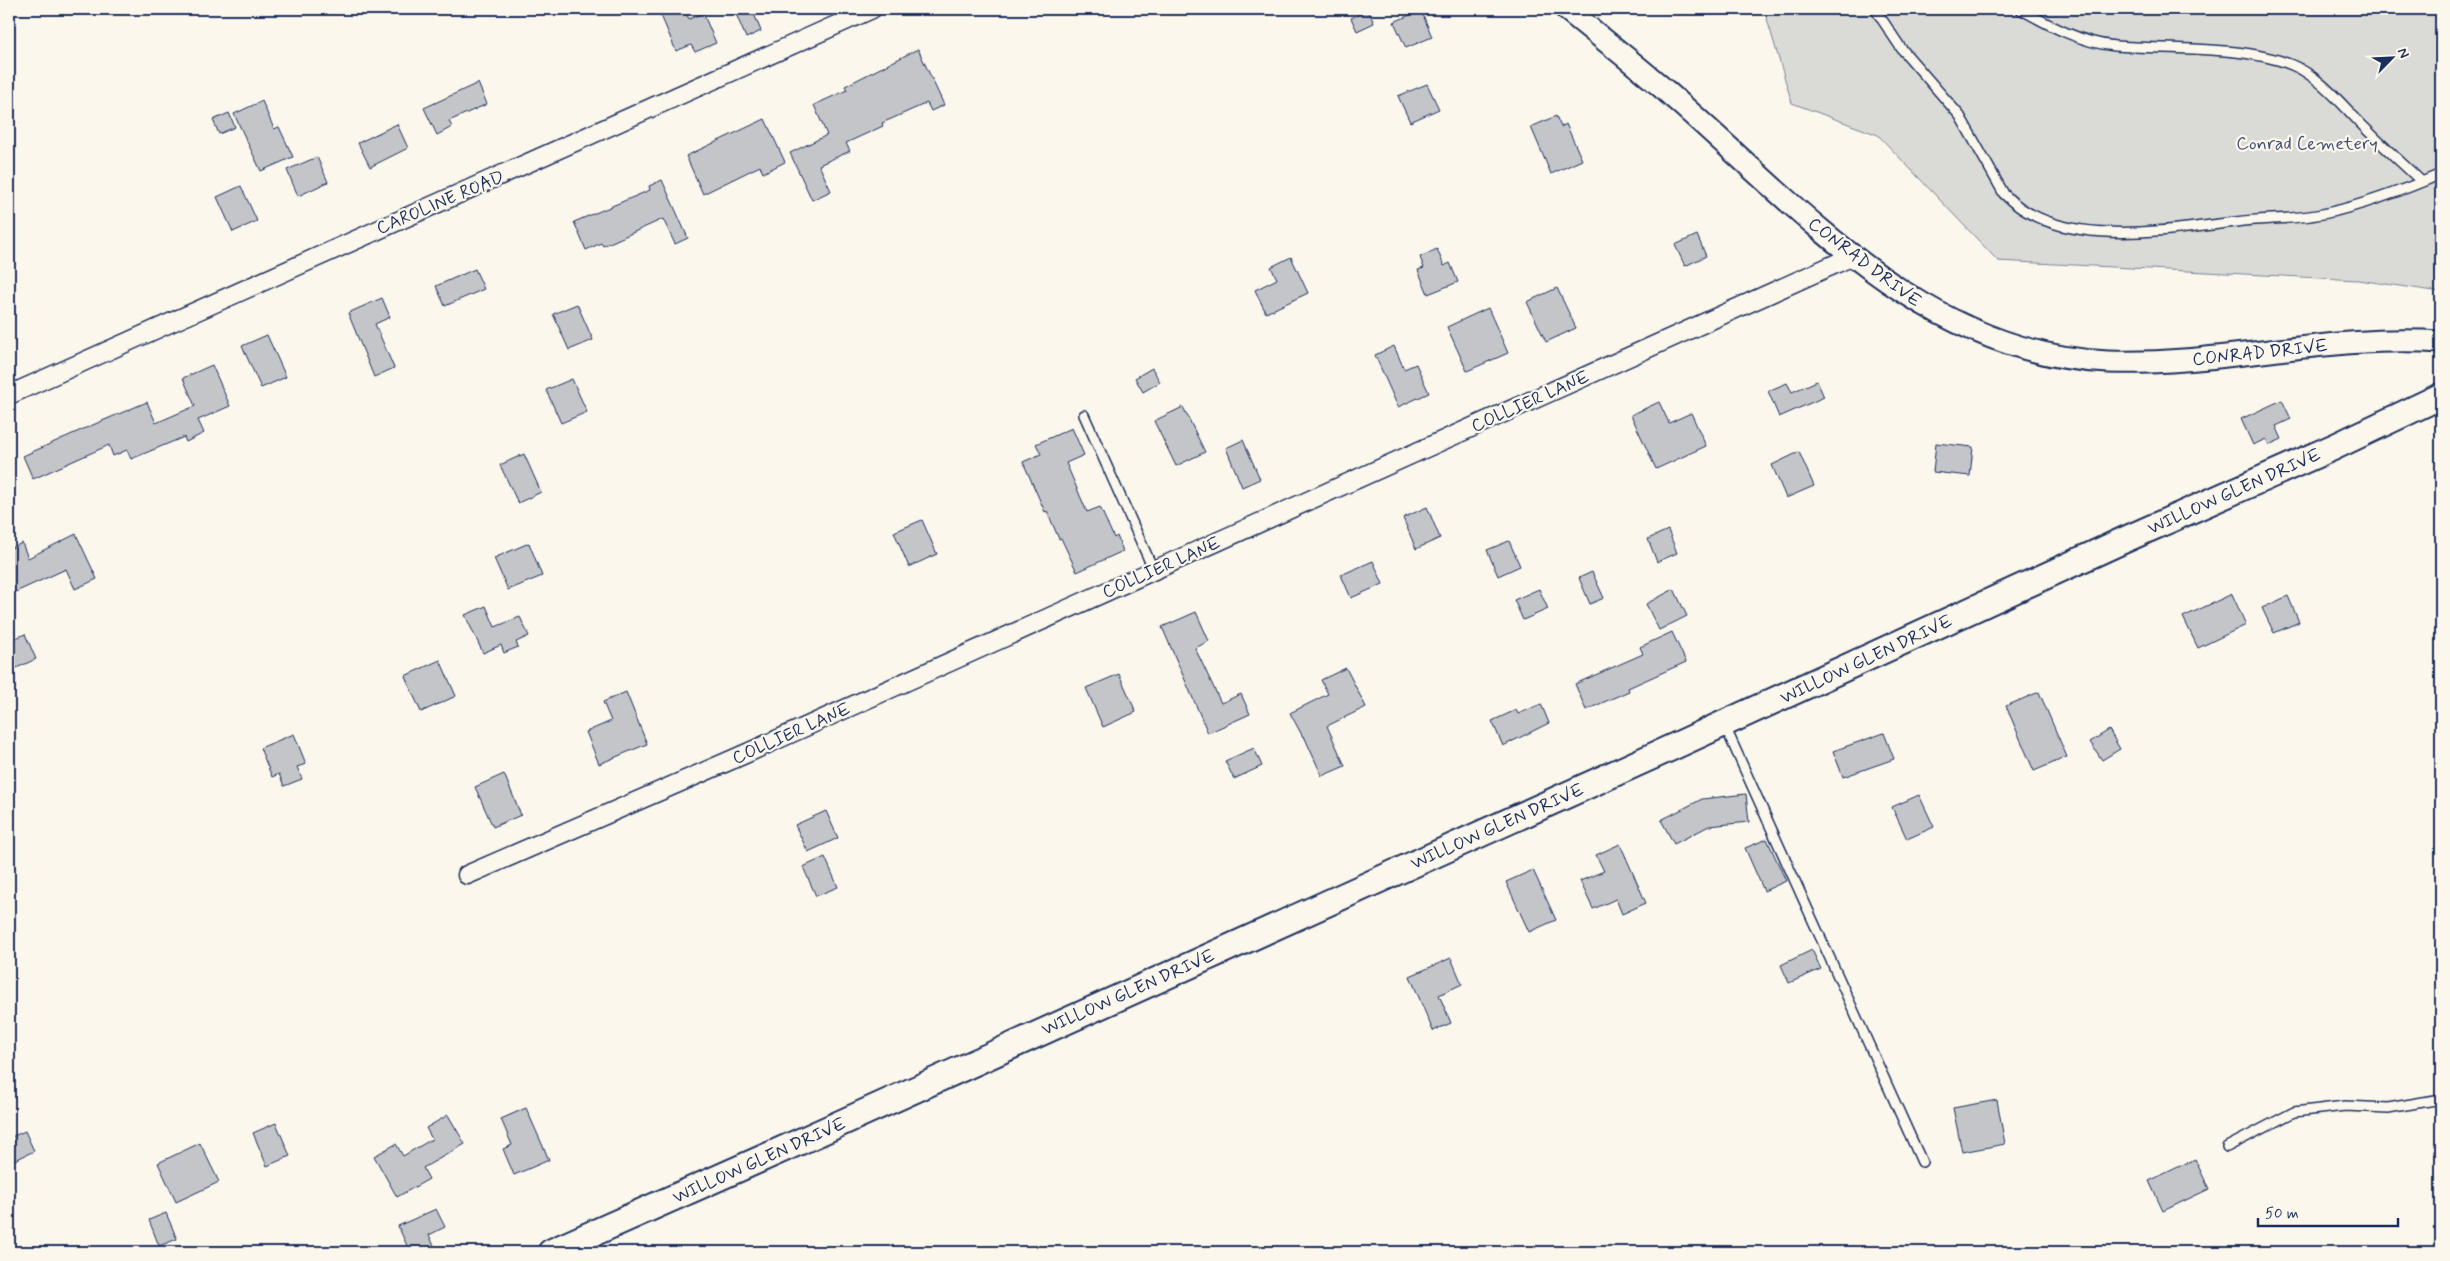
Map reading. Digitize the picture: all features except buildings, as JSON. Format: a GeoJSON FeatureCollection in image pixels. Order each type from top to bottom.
{"type":"FeatureCollection","features":[{"type":"Feature","properties":{"kind":"main road","name":"WILLOW GLEN DRIVE"},"geometry":{"type":"LineString","coordinates":[[550,1252],[799,1142],[1724,724],[2124,540],[2343,443],[2441,396]]}},
{"type":"Feature","properties":{"kind":"street","name":"CAROLINE ROAD"},"geometry":{"type":"LineString","coordinates":[[9,395],[872,9]]}},
{"type":"Feature","properties":{"kind":"street","name":"CONRAD DRIVE"},"geometry":{"type":"LineString","coordinates":[[1566,9],[1666,91],[1853,256],[1892,286],[1930,310],[1966,328],[2017,346],[2060,356],[2105,362],[2155,362],[2219,358],[2353,342],[2408,340],[2441,342]]}},
{"type":"Feature","properties":{"kind":"street","name":"COLLIER LANE"},"geometry":{"type":"LineString","coordinates":[[467,875],[736,758],[1853,256]]}},
{"type":"Feature","properties":{"kind":"lane"},"geometry":{"type":"LineString","coordinates":[[1875,9],[1901,48],[1960,116],[2004,194],[2015,205],[2041,220],[2085,229],[2129,233],[2174,231],[2236,222],[2325,213],[2376,200],[2441,174]]}},
{"type":"Feature","properties":{"kind":"lane"},"geometry":{"type":"LineString","coordinates":[[2020,9],[2046,24],[2079,38],[2114,46],[2248,54],[2292,65],[2319,83],[2422,182]]}},
{"type":"Feature","properties":{"kind":"lane"},"geometry":{"type":"LineString","coordinates":[[1084,415],[1154,571]]}},
{"type":"Feature","properties":{"kind":"lane"},"geometry":{"type":"LineString","coordinates":[[1724,724],[1922,1162]]}},
{"type":"Feature","properties":{"kind":"lane"},"geometry":{"type":"LineString","coordinates":[[2227,1147],[2294,1112],[2345,1106],[2388,1108],[2441,1099]]}},
{"type":"Feature","properties":{"kind":"green space","name":"Conrad Cemetery"},"geometry":{"type":"Polygon","coordinates":[[[1764,9],[2441,9],[2441,292],[2358,280],[1998,261],[1878,135],[1792,103],[1764,9]]]}}]}
